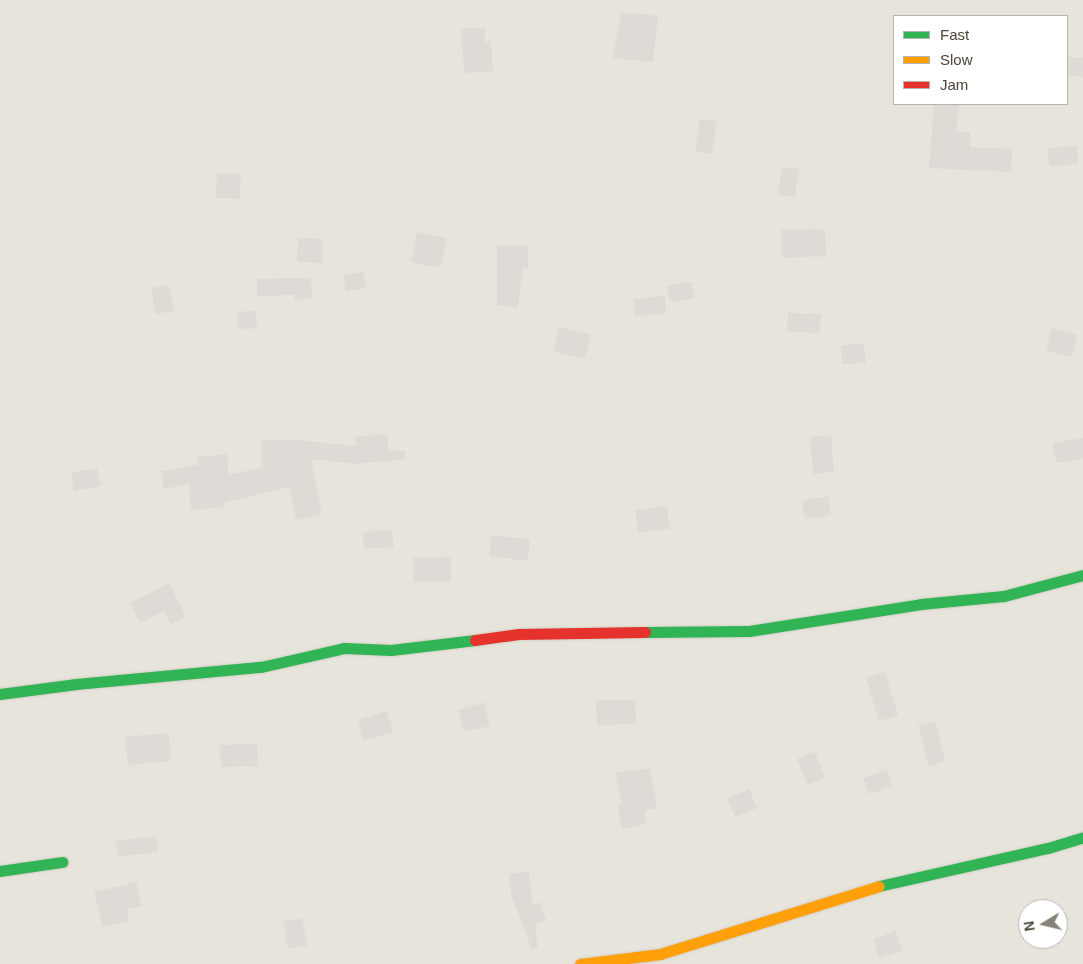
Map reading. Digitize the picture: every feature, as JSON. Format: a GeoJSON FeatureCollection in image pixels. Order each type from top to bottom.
{"type":"FeatureCollection","features":[{"type":"Feature","properties":{"kind":"street"},"geometry":{"type":"LineString","coordinates":[[0,694],[76,684],[261,667],[344,648],[391,650],[519,634],[749,631],[922,604],[1004,596],[1083,575]]}},
{"type":"Feature","properties":{"kind":"street"},"geometry":{"type":"LineString","coordinates":[[580,964],[660,954],[863,890],[1048,848],[1083,837]]}},
{"type":"Feature","properties":{"kind":"street"},"geometry":{"type":"LineString","coordinates":[[0,871],[62,862]]}},
{"type":"Feature","properties":{"kind":"shaded area"},"geometry":{"type":"Polygon","coordinates":[[[0,0],[1083,0],[1083,964],[0,964],[0,0]]]}},
{"type":"Feature","properties":{"kind":"building"},"geometry":{"type":"Polygon","coordinates":[[[621,12],[658,16],[653,62],[613,58],[621,12]]]}},
{"type":"Feature","properties":{"kind":"building"},"geometry":{"type":"Polygon","coordinates":[[[485,27],[485,42],[491,41],[493,71],[464,73],[461,29],[485,27]]]}},
{"type":"Feature","properties":{"kind":"building"},"geometry":{"type":"Polygon","coordinates":[[[1068,57],[1083,58],[1083,77],[1068,75],[1068,57]]]}},
{"type":"Feature","properties":{"kind":"building"},"geometry":{"type":"Polygon","coordinates":[[[934,105],[959,105],[956,131],[970,132],[970,147],[1012,149],[1011,172],[929,168],[934,105]]]}},
{"type":"Feature","properties":{"kind":"building"},"geometry":{"type":"Polygon","coordinates":[[[700,119],[717,121],[712,154],[695,151],[700,119]]]}},
{"type":"Feature","properties":{"kind":"building"},"geometry":{"type":"Polygon","coordinates":[[[1077,146],[1078,164],[1049,166],[1048,148],[1077,146]]]}},
{"type":"Feature","properties":{"kind":"building"},"geometry":{"type":"Polygon","coordinates":[[[782,167],[799,169],[795,197],[778,195],[782,167]]]}},
{"type":"Feature","properties":{"kind":"building"},"geometry":{"type":"Polygon","coordinates":[[[217,173],[241,174],[240,199],[216,198],[217,173]]]}},
{"type":"Feature","properties":{"kind":"building"},"geometry":{"type":"Polygon","coordinates":[[[825,229],[826,256],[782,258],[781,230],[825,229]]]}},
{"type":"Feature","properties":{"kind":"building"},"geometry":{"type":"Polygon","coordinates":[[[417,232],[447,238],[440,268],[411,262],[417,232]]]}},
{"type":"Feature","properties":{"kind":"building"},"geometry":{"type":"Polygon","coordinates":[[[298,238],[323,239],[322,263],[297,262],[298,238]]]}},
{"type":"Feature","properties":{"kind":"building"},"geometry":{"type":"Polygon","coordinates":[[[497,245],[528,245],[528,267],[523,267],[518,308],[497,305],[497,245]]]}},
{"type":"Feature","properties":{"kind":"building"},"geometry":{"type":"Polygon","coordinates":[[[363,272],[366,288],[346,291],[343,275],[363,272]]]}},
{"type":"Feature","properties":{"kind":"building"},"geometry":{"type":"Polygon","coordinates":[[[310,278],[313,298],[295,300],[294,295],[257,296],[257,279],[310,278]]]}},
{"type":"Feature","properties":{"kind":"building"},"geometry":{"type":"Polygon","coordinates":[[[692,282],[694,298],[670,302],[667,286],[692,282]]]}},
{"type":"Feature","properties":{"kind":"building"},"geometry":{"type":"Polygon","coordinates":[[[169,285],[174,311],[156,314],[151,288],[169,285]]]}},
{"type":"Feature","properties":{"kind":"building"},"geometry":{"type":"Polygon","coordinates":[[[665,296],[666,314],[635,316],[634,299],[665,296]]]}},
{"type":"Feature","properties":{"kind":"building"},"geometry":{"type":"Polygon","coordinates":[[[256,311],[257,328],[238,329],[237,312],[256,311]]]}},
{"type":"Feature","properties":{"kind":"building"},"geometry":{"type":"Polygon","coordinates":[[[788,313],[821,314],[820,333],[787,332],[788,313]]]}},
{"type":"Feature","properties":{"kind":"building"},"geometry":{"type":"Polygon","coordinates":[[[559,327],[591,334],[585,358],[553,352],[559,327]]]}},
{"type":"Feature","properties":{"kind":"building"},"geometry":{"type":"Polygon","coordinates":[[[1052,328],[1077,335],[1072,357],[1046,350],[1052,328]]]}},
{"type":"Feature","properties":{"kind":"building"},"geometry":{"type":"Polygon","coordinates":[[[864,344],[866,363],[842,364],[841,345],[864,344]]]}},
{"type":"Feature","properties":{"kind":"building"},"geometry":{"type":"Polygon","coordinates":[[[387,434],[389,450],[405,451],[405,459],[357,464],[311,459],[322,514],[296,520],[289,487],[225,503],[225,507],[191,510],[189,484],[164,489],[161,471],[198,465],[197,457],[227,454],[229,475],[262,467],[262,440],[297,440],[356,446],[355,437],[387,434]]]}},
{"type":"Feature","properties":{"kind":"building"},"geometry":{"type":"Polygon","coordinates":[[[831,435],[834,472],[813,474],[810,437],[831,435]]]}},
{"type":"Feature","properties":{"kind":"building"},"geometry":{"type":"Polygon","coordinates":[[[1083,438],[1083,459],[1056,463],[1053,443],[1083,438]]]}},
{"type":"Feature","properties":{"kind":"building"},"geometry":{"type":"Polygon","coordinates":[[[97,468],[101,486],[74,491],[71,473],[97,468]]]}},
{"type":"Feature","properties":{"kind":"building"},"geometry":{"type":"Polygon","coordinates":[[[828,496],[831,515],[805,519],[802,501],[828,496]]]}},
{"type":"Feature","properties":{"kind":"building"},"geometry":{"type":"Polygon","coordinates":[[[667,506],[670,529],[638,533],[635,510],[667,506]]]}},
{"type":"Feature","properties":{"kind":"building"},"geometry":{"type":"Polygon","coordinates":[[[392,530],[394,547],[364,549],[363,532],[392,530]]]}},
{"type":"Feature","properties":{"kind":"building"},"geometry":{"type":"Polygon","coordinates":[[[491,535],[530,539],[528,561],[489,556],[491,535]]]}},
{"type":"Feature","properties":{"kind":"building"},"geometry":{"type":"Polygon","coordinates":[[[451,557],[451,581],[414,582],[413,558],[451,557]]]}},
{"type":"Feature","properties":{"kind":"building"},"geometry":{"type":"Polygon","coordinates":[[[169,583],[186,617],[171,624],[164,611],[140,623],[130,603],[169,583]]]}},
{"type":"Feature","properties":{"kind":"building"},"geometry":{"type":"Polygon","coordinates":[[[885,672],[898,715],[879,721],[866,678],[885,672]]]}},
{"type":"Feature","properties":{"kind":"building"},"geometry":{"type":"Polygon","coordinates":[[[596,700],[635,700],[636,724],[597,725],[596,700]]]}},
{"type":"Feature","properties":{"kind":"building"},"geometry":{"type":"Polygon","coordinates":[[[484,703],[490,726],[464,732],[458,710],[484,703]]]}},
{"type":"Feature","properties":{"kind":"building"},"geometry":{"type":"Polygon","coordinates":[[[387,711],[393,732],[363,740],[358,720],[387,711]]]}},
{"type":"Feature","properties":{"kind":"building"},"geometry":{"type":"Polygon","coordinates":[[[935,722],[945,761],[929,766],[918,726],[935,722]]]}},
{"type":"Feature","properties":{"kind":"building"},"geometry":{"type":"Polygon","coordinates":[[[169,733],[171,761],[128,765],[125,737],[169,733]]]}},
{"type":"Feature","properties":{"kind":"building"},"geometry":{"type":"Polygon","coordinates":[[[257,744],[258,766],[221,767],[220,745],[257,744]]]}},
{"type":"Feature","properties":{"kind":"building"},"geometry":{"type":"Polygon","coordinates":[[[815,752],[825,779],[807,785],[797,759],[815,752]]]}},
{"type":"Feature","properties":{"kind":"building"},"geometry":{"type":"Polygon","coordinates":[[[650,768],[657,808],[645,811],[646,824],[622,829],[618,805],[621,804],[616,773],[650,768]]]}},
{"type":"Feature","properties":{"kind":"building"},"geometry":{"type":"Polygon","coordinates":[[[887,770],[892,786],[869,794],[863,778],[887,770]]]}},
{"type":"Feature","properties":{"kind":"building"},"geometry":{"type":"Polygon","coordinates":[[[749,789],[757,808],[735,817],[727,798],[749,789]]]}},
{"type":"Feature","properties":{"kind":"building"},"geometry":{"type":"Polygon","coordinates":[[[156,836],[158,852],[118,857],[115,841],[156,836]]]}},
{"type":"Feature","properties":{"kind":"building"},"geometry":{"type":"Polygon","coordinates":[[[529,872],[533,905],[540,903],[546,920],[535,924],[538,948],[532,950],[511,894],[509,874],[529,872]]]}},
{"type":"Feature","properties":{"kind":"building"},"geometry":{"type":"Polygon","coordinates":[[[136,882],[142,906],[127,909],[129,921],[103,927],[94,892],[136,882]]]}},
{"type":"Feature","properties":{"kind":"building"},"geometry":{"type":"Polygon","coordinates":[[[302,918],[307,946],[288,949],[283,921],[302,918]]]}},
{"type":"Feature","properties":{"kind":"building"},"geometry":{"type":"Polygon","coordinates":[[[896,931],[902,951],[879,958],[874,939],[896,931]]]}},
{"type":"Feature","properties":{"kind":"traffic: fast"},"geometry":{"type":"LineString","coordinates":[[645,632],[749,631],[921,604],[1004,596],[1083,575]]}},
{"type":"Feature","properties":{"kind":"traffic: fast"},"geometry":{"type":"LineString","coordinates":[[0,694],[76,684],[261,667],[344,648],[391,650],[475,640]]}},
{"type":"Feature","properties":{"kind":"traffic: fast"},"geometry":{"type":"LineString","coordinates":[[879,886],[1048,848],[1083,837]]}},
{"type":"Feature","properties":{"kind":"traffic: fast"},"geometry":{"type":"LineString","coordinates":[[0,871],[62,862]]}},
{"type":"Feature","properties":{"kind":"traffic: slow"},"geometry":{"type":"LineString","coordinates":[[580,964],[660,954],[879,886]]}},
{"type":"Feature","properties":{"kind":"traffic: jam"},"geometry":{"type":"LineString","coordinates":[[475,640],[519,634],[645,632]]}}]}
